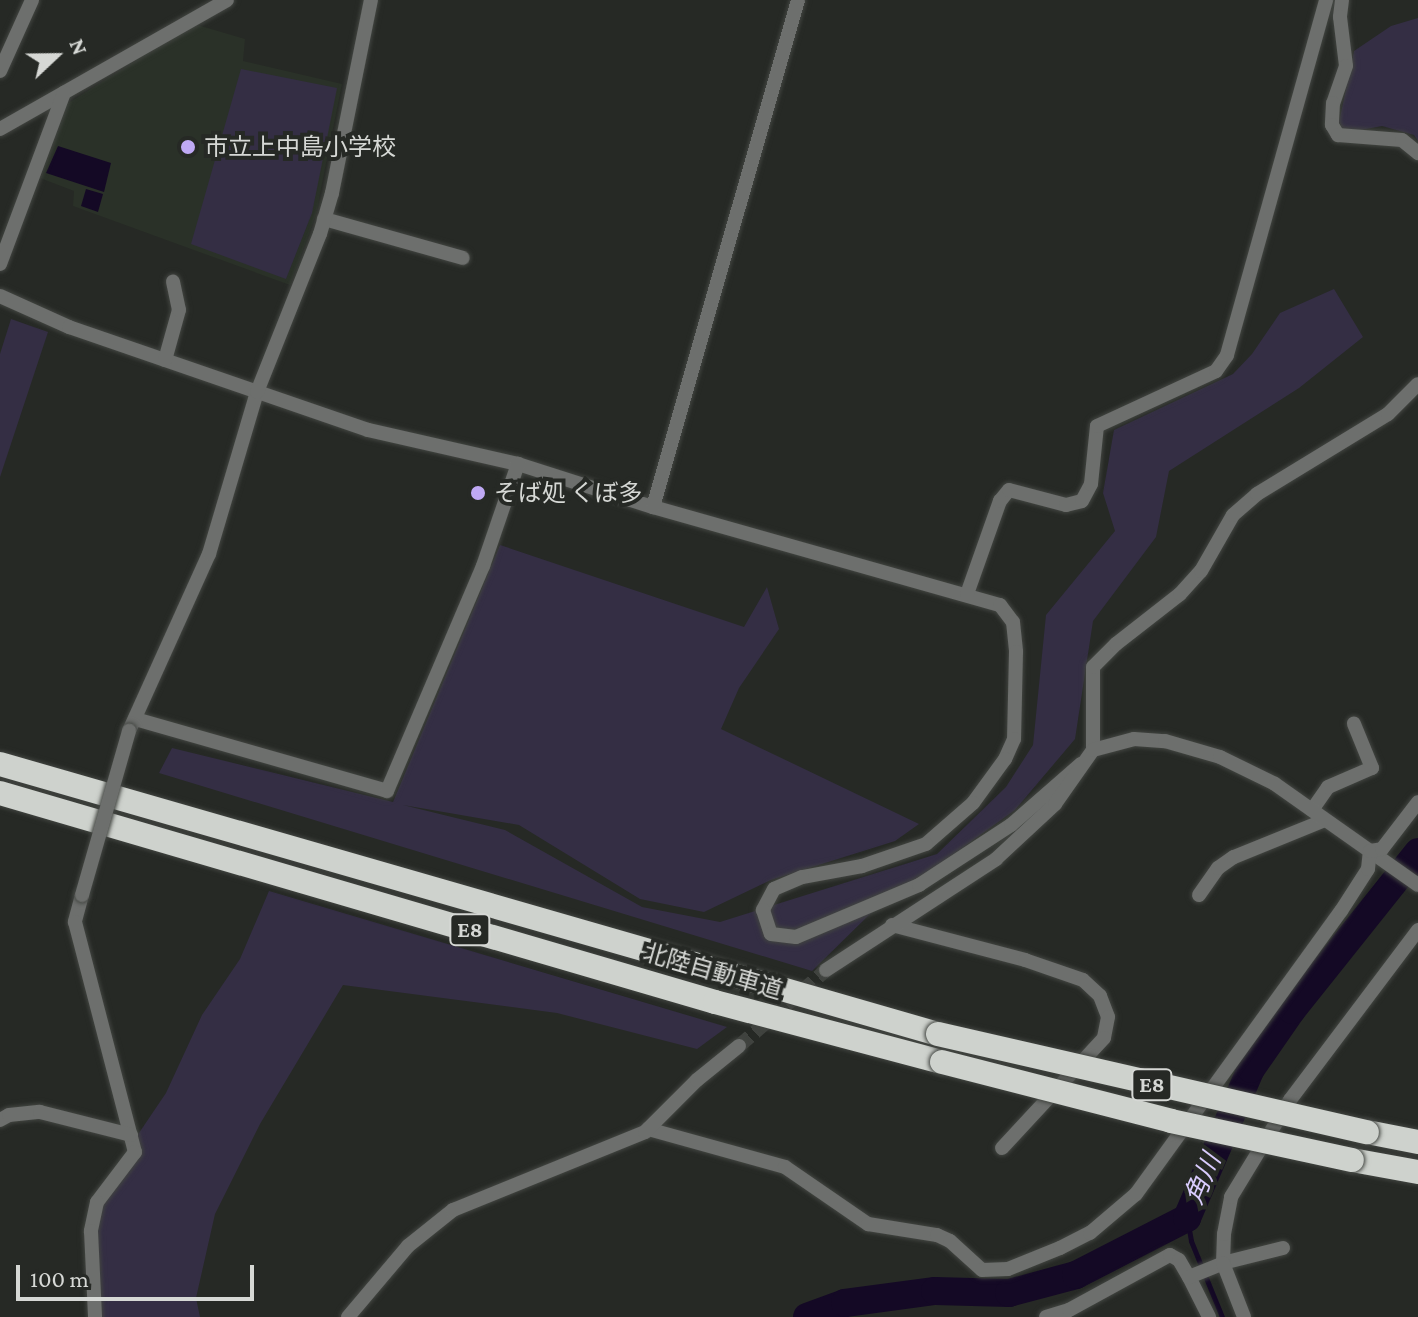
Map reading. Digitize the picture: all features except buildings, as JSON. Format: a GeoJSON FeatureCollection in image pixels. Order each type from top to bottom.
{"type":"FeatureCollection","features":[{"type":"Feature","properties":{"kind":"highway","name":"北陸自動車道"},"geometry":{"type":"LineString","coordinates":[[0,764],[938,1034],[1303,1119],[1418,1142]]}},
{"type":"Feature","properties":{"kind":"highway","name":"北陸自動車道"},"geometry":{"type":"LineString","coordinates":[[0,793],[715,1002],[1171,1121],[1418,1172]]}},
{"type":"Feature","properties":{"kind":"street"},"geometry":{"type":"LineString","coordinates":[[0,71],[32,0]]}},
{"type":"Feature","properties":{"kind":"street"},"geometry":{"type":"LineString","coordinates":[[0,129],[227,0]]}},
{"type":"Feature","properties":{"kind":"street"},"geometry":{"type":"LineString","coordinates":[[95,1317],[91,1231],[97,1202],[135,1152],[75,922],[132,725],[209,554],[257,392],[324,219],[371,0]]}},
{"type":"Feature","properties":{"kind":"street"},"geometry":{"type":"LineString","coordinates":[[653,507],[798,0]]}},
{"type":"Feature","properties":{"kind":"street"},"geometry":{"type":"LineString","coordinates":[[967,594],[1000,501],[1009,490],[1066,505],[1082,501],[1091,484],[1097,426],[1216,371],[1227,355],[1326,0]]}},
{"type":"Feature","properties":{"kind":"street"},"geometry":{"type":"LineString","coordinates":[[1342,0],[1340,17],[1346,66],[1333,103],[1332,125],[1338,135],[1391,137],[1402,140],[1418,153]]}},
{"type":"Feature","properties":{"kind":"street"},"geometry":{"type":"LineString","coordinates":[[0,264],[64,93]]}},
{"type":"Feature","properties":{"kind":"street"},"geometry":{"type":"LineString","coordinates":[[324,219],[463,258]]}},
{"type":"Feature","properties":{"kind":"street"},"geometry":{"type":"LineString","coordinates":[[165,360],[179,310],[173,282]]}},
{"type":"Feature","properties":{"kind":"street"},"geometry":{"type":"LineString","coordinates":[[0,296],[69,327],[368,430],[518,464],[653,507],[1000,605],[1013,622],[1014,739],[1005,759],[973,803],[926,844],[862,866],[802,877],[774,889],[763,910],[771,934],[796,937],[919,885],[1011,825],[1081,764]]}},
{"type":"Feature","properties":{"kind":"street"},"geometry":{"type":"LineString","coordinates":[[1093,750],[1093,667],[1116,644],[1180,594],[1201,571],[1233,515],[1257,494],[1388,414],[1418,384]]}},
{"type":"Feature","properties":{"kind":"street"},"geometry":{"type":"LineString","coordinates":[[132,725],[387,791],[483,566],[518,464]]}},
{"type":"Feature","properties":{"kind":"street"},"geometry":{"type":"LineString","coordinates":[[1312,810],[1328,787],[1372,768],[1354,724]]}},
{"type":"Feature","properties":{"kind":"street"},"geometry":{"type":"LineString","coordinates":[[826,970],[996,859],[1055,804],[1093,750],[1134,739],[1165,741],[1220,757],[1275,784],[1418,885]]}},
{"type":"Feature","properties":{"kind":"street"},"geometry":{"type":"LineString","coordinates":[[1372,853],[1382,849],[1418,802]]}},
{"type":"Feature","properties":{"kind":"street"},"geometry":{"type":"LineString","coordinates":[[1199,895],[1218,868],[1234,857],[1325,820]]}},
{"type":"Feature","properties":{"kind":"street"},"geometry":{"type":"LineString","coordinates":[[648,1129],[785,1167],[868,1224],[937,1235],[950,1241],[982,1270],[1008,1269],[1090,1233],[1136,1194],[1341,911],[1368,869],[1372,853]]}},
{"type":"Feature","properties":{"kind":"street"},"geometry":{"type":"LineString","coordinates":[[892,925],[1040,965],[1083,980],[1100,996],[1108,1017],[1104,1038],[1002,1148]]}},
{"type":"Feature","properties":{"kind":"street"},"geometry":{"type":"LineString","coordinates":[[1244,1317],[1223,1263],[1224,1234],[1231,1197],[1290,1100],[1418,930]]}},
{"type":"Feature","properties":{"kind":"street"},"geometry":{"type":"LineString","coordinates":[[348,1317],[408,1246],[453,1210],[648,1129],[697,1080],[739,1046]]}},
{"type":"Feature","properties":{"kind":"street"},"geometry":{"type":"LineString","coordinates":[[0,1120],[9,1115],[40,1112],[131,1135]]}},
{"type":"Feature","properties":{"kind":"street"},"geometry":{"type":"LineString","coordinates":[[1189,1277],[1223,1263],[1283,1248]]}},
{"type":"Feature","properties":{"kind":"street"},"geometry":{"type":"LineString","coordinates":[[1046,1317],[1069,1310],[1170,1255],[1179,1260],[1209,1317]]}},
{"type":"Feature","properties":{"kind":"shaded area"},"geometry":{"type":"Polygon","coordinates":[[[1418,18],[1418,141],[1414,135],[1382,126],[1345,133],[1339,122],[1354,51],[1391,26],[1418,18]]]}},
{"type":"Feature","properties":{"kind":"shaded area"},"geometry":{"type":"Polygon","coordinates":[[[194,24],[245,39],[243,61],[342,84],[316,214],[290,285],[73,206],[74,191],[40,178],[67,104],[194,24]]]}},
{"type":"Feature","properties":{"kind":"shaded area"},"geometry":{"type":"Polygon","coordinates":[[[241,69],[337,88],[312,213],[286,279],[191,244],[241,69]]]}},
{"type":"Feature","properties":{"kind":"shaded area"},"geometry":{"type":"Polygon","coordinates":[[[58,146],[111,163],[104,192],[46,173],[58,146]]]}},
{"type":"Feature","properties":{"kind":"shaded area"},"geometry":{"type":"Polygon","coordinates":[[[86,189],[103,194],[98,212],[81,206],[86,189]]]}},
{"type":"Feature","properties":{"kind":"shaded area"},"geometry":{"type":"Polygon","coordinates":[[[1334,289],[1363,337],[1299,388],[1169,471],[1156,537],[1093,621],[1075,739],[1015,810],[869,915],[812,971],[159,773],[172,748],[393,802],[500,545],[744,627],[767,587],[779,629],[739,688],[721,729],[919,824],[895,841],[771,880],[704,912],[640,899],[519,825],[403,805],[505,830],[642,907],[720,922],[937,854],[1006,787],[1033,745],[1046,615],[1115,531],[1103,493],[1114,430],[1233,374],[1252,354],[1280,313],[1334,289]]]}},
{"type":"Feature","properties":{"kind":"shaded area"},"geometry":{"type":"Polygon","coordinates":[[[11,319],[48,332],[0,477],[0,354],[11,319]]]}},
{"type":"Feature","properties":{"kind":"shaded area"},"geometry":{"type":"Polygon","coordinates":[[[269,891],[727,1027],[697,1049],[557,1013],[343,985],[260,1124],[215,1214],[196,1298],[200,1317],[101,1317],[93,1201],[166,1093],[202,1015],[240,959],[269,891]]]}},
{"type":"Feature","properties":{"kind":"waterway","name":"角川"},"geometry":{"type":"LineString","coordinates":[[807,1317],[845,1303],[935,1291],[1009,1293],[1076,1275],[1187,1218],[1251,1069],[1292,1010],[1418,852]]}},
{"type":"Feature","properties":{"kind":"waterway"},"geometry":{"type":"LineString","coordinates":[[1187,1218],[1191,1241],[1222,1317]]}},
{"type":"Feature","properties":{"kind":"tunnel"},"geometry":{"type":"LineString","coordinates":[[739,1046],[826,970]]}},
{"type":"Feature","properties":{"kind":"place","name":"市立上中島小学校"},"geometry":{"type":"Point","coordinates":[188,147]}},
{"type":"Feature","properties":{"kind":"place","name":"そば処 くぼ多"},"geometry":{"type":"Point","coordinates":[478,493]}}]}
